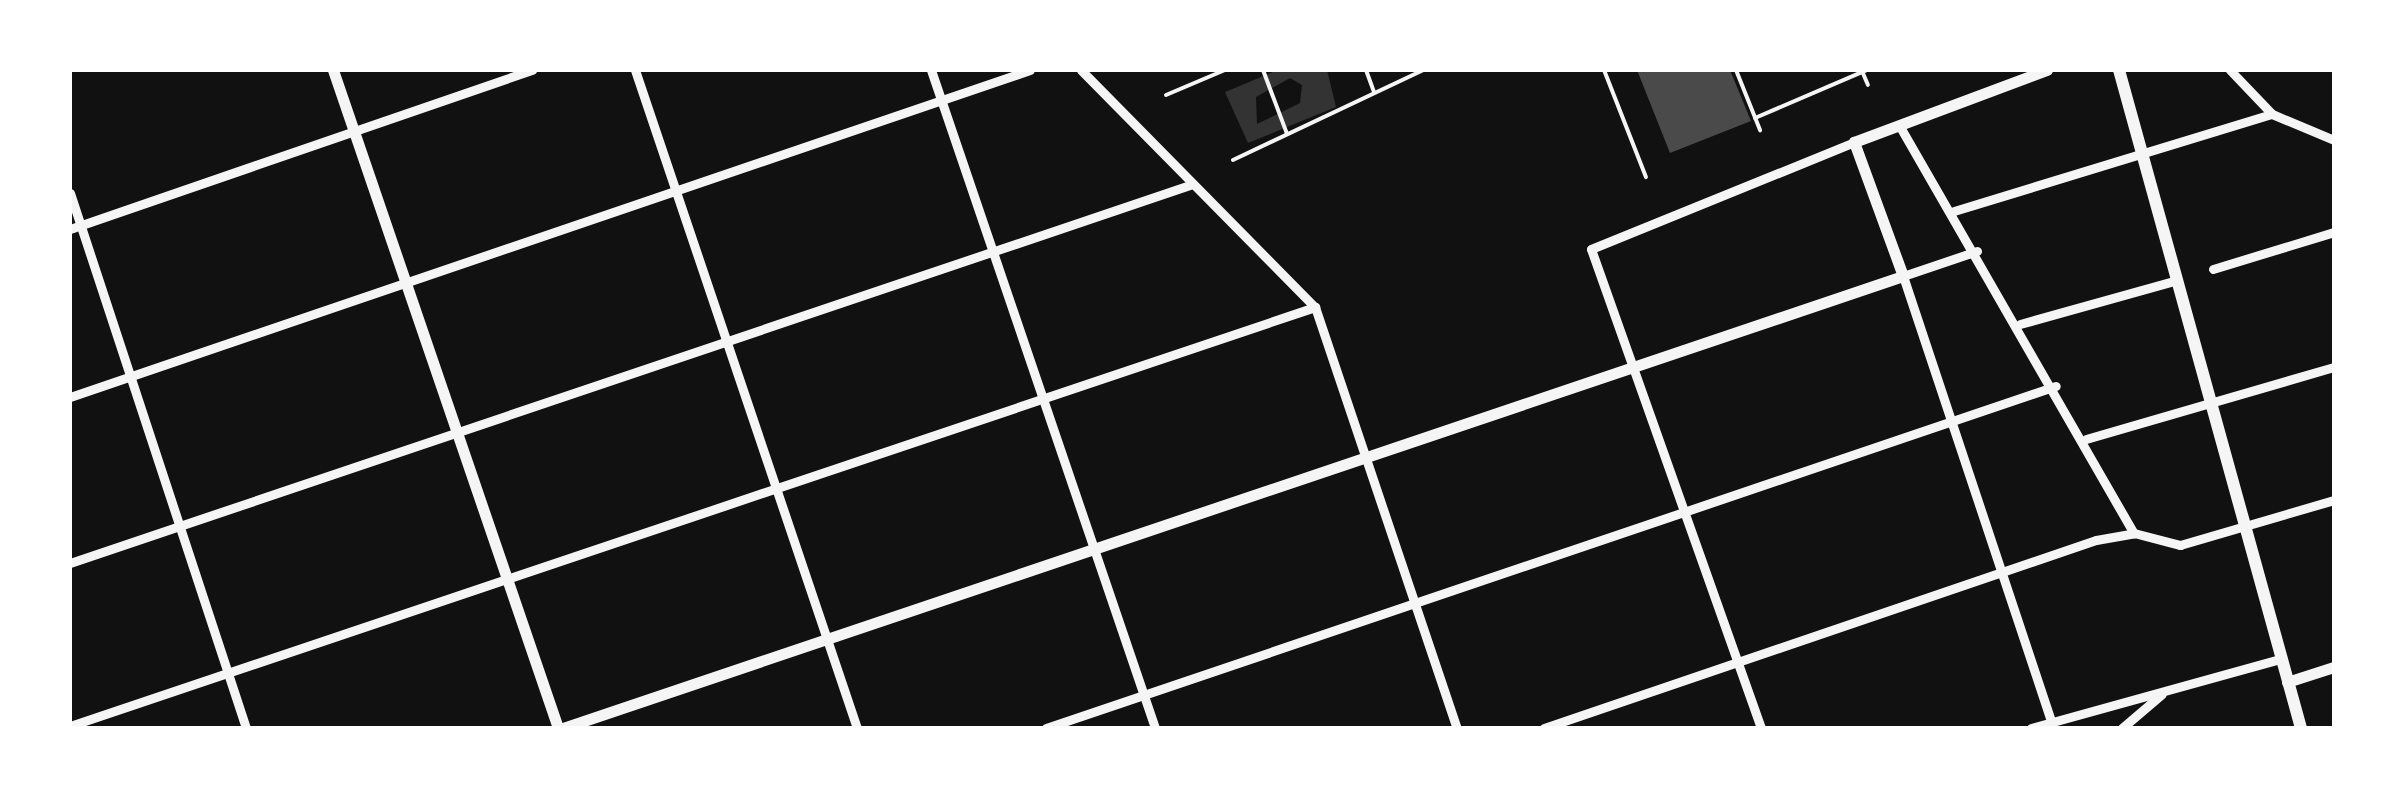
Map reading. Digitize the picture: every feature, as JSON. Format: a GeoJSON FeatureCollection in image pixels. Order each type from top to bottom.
{"type":"FeatureCollection","features":[{"type":"Feature","properties":{"kind":"main road"},"geometry":{"type":"LineString","coordinates":[[2119,70],[2301,728]]}},
{"type":"Feature","properties":{"kind":"street"},"geometry":{"type":"LineString","coordinates":[[332,70],[561,728],[1634,372],[1977,251]]}},
{"type":"Feature","properties":{"kind":"street"},"geometry":{"type":"LineString","coordinates":[[75,227],[532,70]]}},
{"type":"Feature","properties":{"kind":"street"},"geometry":{"type":"LineString","coordinates":[[635,70],[857,728]]}},
{"type":"Feature","properties":{"kind":"street"},"geometry":{"type":"LineString","coordinates":[[931,70],[1155,728]]}},
{"type":"Feature","properties":{"kind":"street"},"geometry":{"type":"LineString","coordinates":[[70,397],[1030,70]]}},
{"type":"Feature","properties":{"kind":"street"},"geometry":{"type":"LineString","coordinates":[[1080,70],[1316,307],[1362,460],[1416,603],[1457,728]]}},
{"type":"Feature","properties":{"kind":"street"},"geometry":{"type":"LineString","coordinates":[[1761,728],[1591,249],[1899,124],[2047,70]]}},
{"type":"Feature","properties":{"kind":"street"},"geometry":{"type":"LineString","coordinates":[[2230,70],[2272,114],[2334,140]]}},
{"type":"Feature","properties":{"kind":"street"},"geometry":{"type":"LineString","coordinates":[[1954,211],[2272,114]]}},
{"type":"Feature","properties":{"kind":"street"},"geometry":{"type":"LineString","coordinates":[[1899,124],[2056,386],[2134,533]]}},
{"type":"Feature","properties":{"kind":"street"},"geometry":{"type":"LineString","coordinates":[[1854,142],[1954,421],[2051,722]]}},
{"type":"Feature","properties":{"kind":"street"},"geometry":{"type":"LineString","coordinates":[[70,563],[991,248],[1193,184]]}},
{"type":"Feature","properties":{"kind":"street"},"geometry":{"type":"LineString","coordinates":[[70,193],[75,227],[130,377],[246,728]]}},
{"type":"Feature","properties":{"kind":"street"},"geometry":{"type":"LineString","coordinates":[[2213,270],[2334,232]]}},
{"type":"Feature","properties":{"kind":"street"},"geometry":{"type":"LineString","coordinates":[[2020,324],[2178,280]]}},
{"type":"Feature","properties":{"kind":"street"},"geometry":{"type":"LineString","coordinates":[[70,726],[509,584],[1316,307]]}},
{"type":"Feature","properties":{"kind":"street"},"geometry":{"type":"LineString","coordinates":[[2086,439],[2334,367]]}},
{"type":"Feature","properties":{"kind":"street"},"geometry":{"type":"LineString","coordinates":[[1046,728],[2056,386]]}},
{"type":"Feature","properties":{"kind":"street"},"geometry":{"type":"LineString","coordinates":[[1544,728],[1740,666],[2002,573],[2134,533],[2180,545],[2334,500]]}},
{"type":"Feature","properties":{"kind":"street"},"geometry":{"type":"LineString","coordinates":[[2032,728],[2279,659]]}},
{"type":"Feature","properties":{"kind":"street"},"geometry":{"type":"LineString","coordinates":[[2286,682],[2334,667]]}},
{"type":"Feature","properties":{"kind":"street"},"geometry":{"type":"LineString","coordinates":[[2122,728],[2166,692]]}},
{"type":"Feature","properties":{"kind":"path"},"geometry":{"type":"LineString","coordinates":[[1166,95],[1225,70]]}},
{"type":"Feature","properties":{"kind":"path"},"geometry":{"type":"LineString","coordinates":[[1263,70],[1287,134]]}},
{"type":"Feature","properties":{"kind":"path"},"geometry":{"type":"LineString","coordinates":[[1366,70],[1374,92]]}},
{"type":"Feature","properties":{"kind":"path"},"geometry":{"type":"LineString","coordinates":[[1234,160],[1423,70]]}},
{"type":"Feature","properties":{"kind":"path"},"geometry":{"type":"LineString","coordinates":[[1604,70],[1646,177]]}},
{"type":"Feature","properties":{"kind":"path"},"geometry":{"type":"LineString","coordinates":[[1736,70],[1760,130]]}},
{"type":"Feature","properties":{"kind":"path"},"geometry":{"type":"LineString","coordinates":[[1755,118],[1864,71],[1868,85]]}},
{"type":"Feature","properties":{"kind":"shaded area"},"geometry":{"type":"Polygon","coordinates":[[[1278,70],[1327,70],[1336,107],[1248,143],[1225,92],[1278,70]],[[1290,78],[1256,97],[1257,124],[1300,103],[1302,85],[1290,78]]]}},
{"type":"Feature","properties":{"kind":"building"},"geometry":{"type":"Polygon","coordinates":[[[1637,70],[1730,70],[1751,121],[1670,153],[1637,70]]]}}]}
